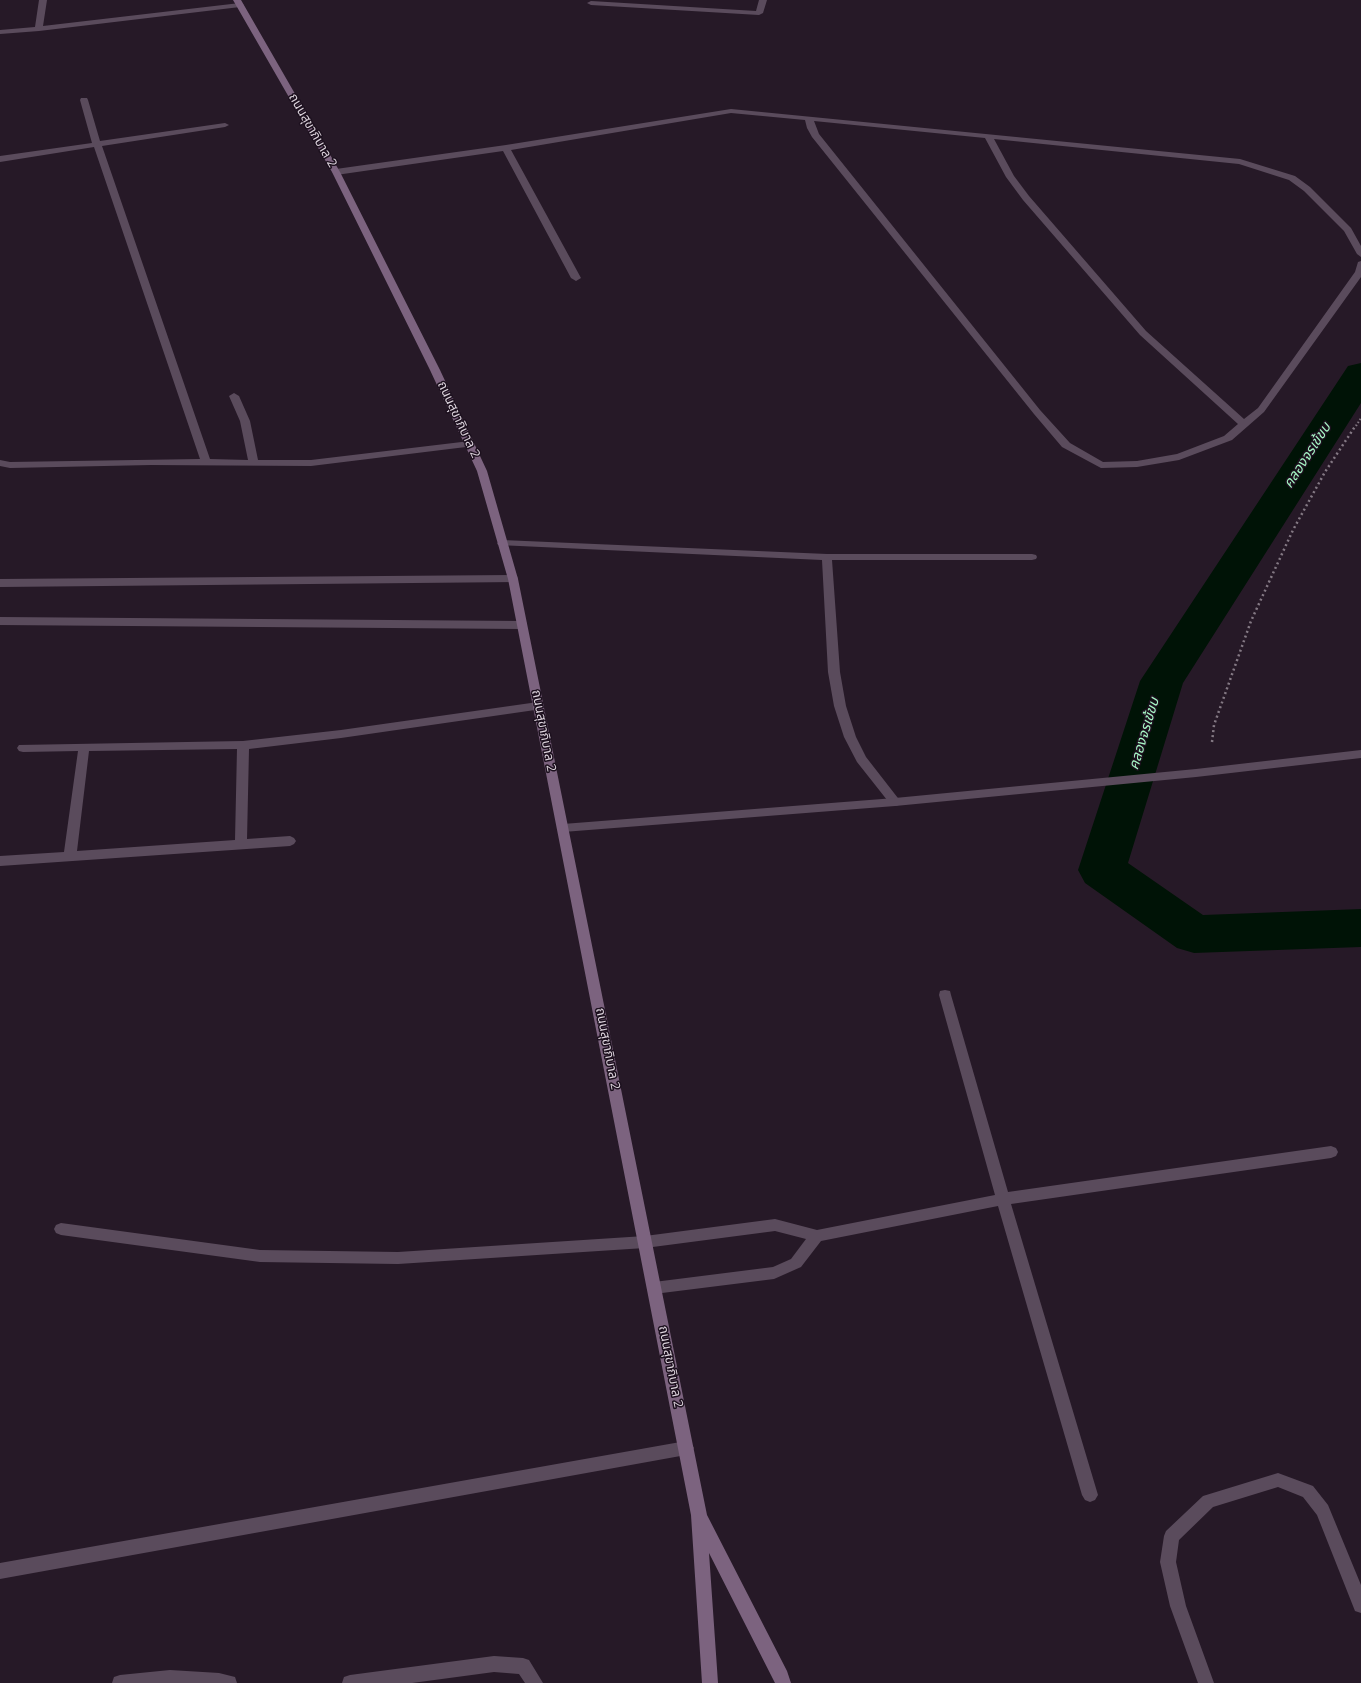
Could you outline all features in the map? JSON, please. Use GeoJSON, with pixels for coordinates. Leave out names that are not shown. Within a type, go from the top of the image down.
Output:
{"type":"FeatureCollection","features":[{"type":"Feature","properties":{"kind":"street"},"geometry":{"type":"LineString","coordinates":[[39,29],[43,0]]}},
{"type":"Feature","properties":{"kind":"street"},"geometry":{"type":"LineString","coordinates":[[592,3],[759,13],[763,0]]}},
{"type":"Feature","properties":{"kind":"street"},"geometry":{"type":"LineString","coordinates":[[0,32],[39,29],[239,2]]}},
{"type":"Feature","properties":{"kind":"street","name":"ถนนสุขาภิบาล 2"},"geometry":{"type":"LineString","coordinates":[[239,2],[336,172],[470,444],[482,471],[513,579],[699,1515],[710,1683]]}},
{"type":"Feature","properties":{"kind":"street"},"geometry":{"type":"LineString","coordinates":[[84,100],[97,144],[206,462]]}},
{"type":"Feature","properties":{"kind":"street"},"geometry":{"type":"LineString","coordinates":[[336,172],[506,148],[730,111],[1240,162],[1292,178],[1307,189],[1348,230],[1361,254]]}},
{"type":"Feature","properties":{"kind":"street"},"geometry":{"type":"LineString","coordinates":[[809,118],[811,128],[815,135],[1037,412],[1066,445],[1101,465],[1137,464],[1179,457],[1228,438],[1261,410],[1360,272],[1361,264]]}},
{"type":"Feature","properties":{"kind":"street"},"geometry":{"type":"LineString","coordinates":[[0,160],[225,125]]}},
{"type":"Feature","properties":{"kind":"street"},"geometry":{"type":"LineString","coordinates":[[988,136],[1010,177],[1026,198],[1142,333],[1244,424]]}},
{"type":"Feature","properties":{"kind":"street"},"geometry":{"type":"LineString","coordinates":[[506,148],[576,278]]}},
{"type":"Feature","properties":{"kind":"street"},"geometry":{"type":"LineString","coordinates":[[234,396],[245,421],[254,463]]}},
{"type":"Feature","properties":{"kind":"street"},"geometry":{"type":"LineString","coordinates":[[0,463],[10,465],[206,462],[311,464],[470,444]]}},
{"type":"Feature","properties":{"kind":"street"},"geometry":{"type":"LineString","coordinates":[[502,544],[827,557],[1032,557]]}},
{"type":"Feature","properties":{"kind":"street"},"geometry":{"type":"LineString","coordinates":[[827,557],[834,672],[840,706],[850,737],[861,759],[895,802]]}},
{"type":"Feature","properties":{"kind":"street"},"geometry":{"type":"LineString","coordinates":[[0,583],[513,579]]}},
{"type":"Feature","properties":{"kind":"street"},"geometry":{"type":"LineString","coordinates":[[0,621],[522,626]]}},
{"type":"Feature","properties":{"kind":"street"},"geometry":{"type":"LineString","coordinates":[[23,748],[243,744],[341,734],[538,706]]}},
{"type":"Feature","properties":{"kind":"street"},"geometry":{"type":"LineString","coordinates":[[241,845],[243,744]]}},
{"type":"Feature","properties":{"kind":"street"},"geometry":{"type":"LineString","coordinates":[[70,856],[84,747]]}},
{"type":"Feature","properties":{"kind":"street"},"geometry":{"type":"LineString","coordinates":[[563,828],[895,802],[1237,768],[1361,754]]}},
{"type":"Feature","properties":{"kind":"street"},"geometry":{"type":"LineString","coordinates":[[0,861],[290,841]]}},
{"type":"Feature","properties":{"kind":"street"},"geometry":{"type":"LineString","coordinates":[[945,995],[1002,1199],[1090,1496]]}},
{"type":"Feature","properties":{"kind":"street"},"geometry":{"type":"LineString","coordinates":[[61,1229],[260,1256],[398,1258],[645,1242],[775,1225],[817,1236],[1002,1199],[1331,1152]]}},
{"type":"Feature","properties":{"kind":"street"},"geometry":{"type":"LineString","coordinates":[[654,1288],[774,1273],[796,1263],[817,1236]]}},
{"type":"Feature","properties":{"kind":"street"},"geometry":{"type":"LineString","coordinates":[[0,1571],[686,1448]]}},
{"type":"Feature","properties":{"kind":"street"},"geometry":{"type":"LineString","coordinates":[[1206,1683],[1178,1606],[1168,1562],[1172,1536],[1208,1501],[1278,1480],[1308,1491],[1323,1510],[1361,1605]]}},
{"type":"Feature","properties":{"kind":"street","name":"ถนนสุขาภิบาล 2"},"geometry":{"type":"LineString","coordinates":[[699,1515],[783,1683]]}},
{"type":"Feature","properties":{"kind":"street"},"geometry":{"type":"LineString","coordinates":[[350,1683],[494,1664],[523,1666],[535,1683]]}},
{"type":"Feature","properties":{"kind":"street"},"geometry":{"type":"LineString","coordinates":[[120,1683],[170,1678],[229,1683]]}},
{"type":"Feature","properties":{"kind":"path"},"geometry":{"type":"LineString","coordinates":[[1237,768],[1212,745],[1212,737],[1217,718],[1251,621],[1293,530],[1325,472],[1361,418]]}},
{"type":"Feature","properties":{"kind":"waterway","name":"คลองจรเข้ขบ"},"geometry":{"type":"LineString","coordinates":[[1361,374],[1162,681],[1102,870],[1194,934],[1361,928]]}}]}
